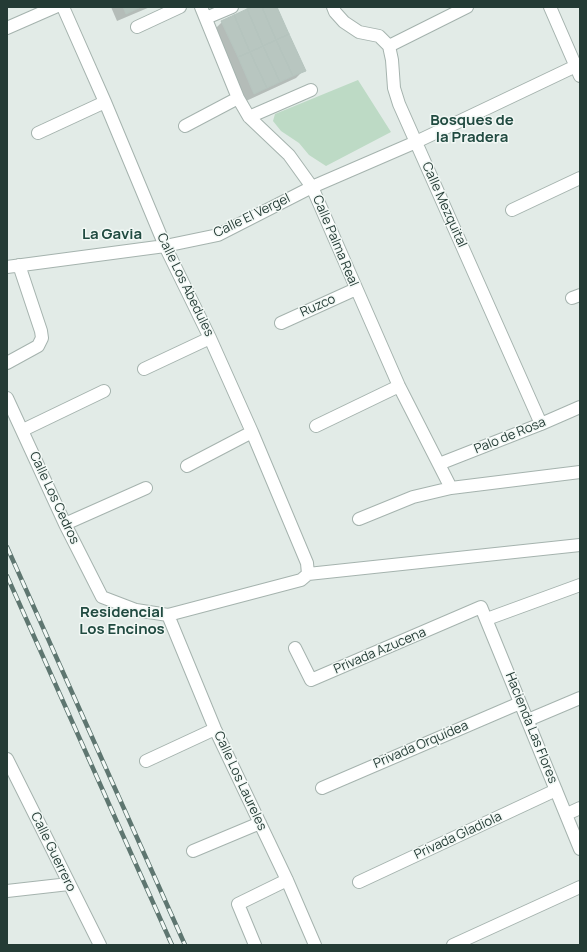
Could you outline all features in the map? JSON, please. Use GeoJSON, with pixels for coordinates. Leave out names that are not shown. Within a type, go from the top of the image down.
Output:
{"type":"FeatureCollection","features":[{"type":"Feature","properties":{"kind":"street"},"geometry":{"type":"LineString","coordinates":[[7,28],[55,7]]}},
{"type":"Feature","properties":{"kind":"street","name":"Calle Los Abedules"},"geometry":{"type":"LineString","coordinates":[[63,7],[105,102],[165,246],[210,338],[252,432],[308,569]]}},
{"type":"Feature","properties":{"kind":"street"},"geometry":{"type":"LineString","coordinates":[[137,27],[180,7]]}},
{"type":"Feature","properties":{"kind":"street"},"geometry":{"type":"LineString","coordinates":[[204,12],[232,7]]}},
{"type":"Feature","properties":{"kind":"street"},"geometry":{"type":"LineString","coordinates":[[333,7],[335,12],[344,22],[359,32],[379,36],[389,46],[467,7]]}},
{"type":"Feature","properties":{"kind":"street"},"geometry":{"type":"LineString","coordinates":[[550,7],[579,69]]}},
{"type":"Feature","properties":{"kind":"street","name":"Calle Palma Real"},"geometry":{"type":"LineString","coordinates":[[204,12],[238,98],[249,117],[289,155],[312,187],[399,386],[451,488]]}},
{"type":"Feature","properties":{"kind":"street","name":"Calle Mezquital"},"geometry":{"type":"LineString","coordinates":[[389,46],[392,60],[394,88],[399,104],[542,424]]}},
{"type":"Feature","properties":{"kind":"street","name":"Calle El Vergel"},"geometry":{"type":"LineString","coordinates":[[13,266],[165,246],[218,235],[312,187],[579,69]]}},
{"type":"Feature","properties":{"kind":"street"},"geometry":{"type":"LineString","coordinates":[[249,117],[311,90]]}},
{"type":"Feature","properties":{"kind":"street"},"geometry":{"type":"LineString","coordinates":[[185,126],[238,98]]}},
{"type":"Feature","properties":{"kind":"street"},"geometry":{"type":"LineString","coordinates":[[38,132],[105,102]]}},
{"type":"Feature","properties":{"kind":"street"},"geometry":{"type":"LineString","coordinates":[[512,210],[580,178]]}},
{"type":"Feature","properties":{"kind":"street"},"geometry":{"type":"LineString","coordinates":[[7,363],[38,346],[42,338],[41,331],[13,266]]}},
{"type":"Feature","properties":{"kind":"street","name":"Ruzco"},"geometry":{"type":"LineString","coordinates":[[281,323],[356,289]]}},
{"type":"Feature","properties":{"kind":"street"},"geometry":{"type":"LineString","coordinates":[[144,369],[210,338]]}},
{"type":"Feature","properties":{"kind":"street"},"geometry":{"type":"LineString","coordinates":[[316,426],[399,386]]}},
{"type":"Feature","properties":{"kind":"street"},"geometry":{"type":"LineString","coordinates":[[23,430],[104,391]]}},
{"type":"Feature","properties":{"kind":"street","name":"Calle Los Cedros"},"geometry":{"type":"LineString","coordinates":[[7,398],[65,524],[102,597],[136,610],[168,615]]}},
{"type":"Feature","properties":{"kind":"street","name":"Palo de Rosa"},"geometry":{"type":"LineString","coordinates":[[439,464],[542,424],[580,407]]}},
{"type":"Feature","properties":{"kind":"street"},"geometry":{"type":"LineString","coordinates":[[187,466],[252,432]]}},
{"type":"Feature","properties":{"kind":"street"},"geometry":{"type":"LineString","coordinates":[[359,520],[413,497],[451,488],[580,472]]}},
{"type":"Feature","properties":{"kind":"street"},"geometry":{"type":"LineString","coordinates":[[65,524],[146,488]]}},
{"type":"Feature","properties":{"kind":"street"},"geometry":{"type":"LineString","coordinates":[[168,615],[301,580],[308,569],[580,545]]}},
{"type":"Feature","properties":{"kind":"street"},"geometry":{"type":"LineString","coordinates":[[486,619],[580,585]]}},
{"type":"Feature","properties":{"kind":"street","name":"Hacienda Las Flores"},"geometry":{"type":"LineString","coordinates":[[481,607],[580,849]]}},
{"type":"Feature","properties":{"kind":"street","name":"Privada Azucena"},"geometry":{"type":"LineString","coordinates":[[295,648],[311,680],[481,607]]}},
{"type":"Feature","properties":{"kind":"street","name":"Calle Los Laureles"},"geometry":{"type":"LineString","coordinates":[[168,615],[215,729],[287,880],[315,945]]}},
{"type":"Feature","properties":{"kind":"street"},"geometry":{"type":"LineString","coordinates":[[528,720],[580,698]]}},
{"type":"Feature","properties":{"kind":"street","name":"Privada Orquídea"},"geometry":{"type":"LineString","coordinates":[[322,788],[520,703]]}},
{"type":"Feature","properties":{"kind":"street"},"geometry":{"type":"LineString","coordinates":[[146,761],[215,729]]}},
{"type":"Feature","properties":{"kind":"street","name":"Calle Guerrero"},"geometry":{"type":"LineString","coordinates":[[7,758],[10,770],[100,945]]}},
{"type":"Feature","properties":{"kind":"street","name":"Privada Gladiola"},"geometry":{"type":"LineString","coordinates":[[359,882],[556,790]]}},
{"type":"Feature","properties":{"kind":"street"},"geometry":{"type":"LineString","coordinates":[[566,814],[580,808]]}},
{"type":"Feature","properties":{"kind":"street"},"geometry":{"type":"LineString","coordinates":[[193,851],[260,823]]}},
{"type":"Feature","properties":{"kind":"street"},"geometry":{"type":"LineString","coordinates":[[255,945],[238,904],[287,880]]}},
{"type":"Feature","properties":{"kind":"street"},"geometry":{"type":"LineString","coordinates":[[7,892],[69,884]]}},
{"type":"Feature","properties":{"kind":"street"},"geometry":{"type":"LineString","coordinates":[[453,945],[580,887]]}},
{"type":"Feature","properties":{"kind":"green space"},"geometry":{"type":"Polygon","coordinates":[[[358,80],[391,132],[326,166],[309,155],[299,143],[281,131],[273,121],[275,114],[358,80]]]}},
{"type":"Feature","properties":{"kind":"building"},"geometry":{"type":"Polygon","coordinates":[[[123,7],[139,7],[139,8],[126,14],[123,7]]]}},
{"type":"Feature","properties":{"kind":"building"},"geometry":{"type":"Polygon","coordinates":[[[252,7],[262,7],[276,40],[263,46],[247,9],[252,7]]]}},
{"type":"Feature","properties":{"kind":"building"},"geometry":{"type":"Polygon","coordinates":[[[262,7],[277,7],[289,34],[276,40],[262,7]]]}},
{"type":"Feature","properties":{"kind":"building"},"geometry":{"type":"Polygon","coordinates":[[[247,9],[263,46],[250,52],[234,15],[247,9]]]}},
{"type":"Feature","properties":{"kind":"building"},"geometry":{"type":"Polygon","coordinates":[[[234,15],[250,52],[238,57],[221,21],[234,15]]]}},
{"type":"Feature","properties":{"kind":"building"},"geometry":{"type":"Polygon","coordinates":[[[289,34],[306,71],[293,76],[276,40],[289,34]]]}},
{"type":"Feature","properties":{"kind":"building"},"geometry":{"type":"Polygon","coordinates":[[[276,40],[293,76],[280,82],[263,46],[276,40]]]}},
{"type":"Feature","properties":{"kind":"building"},"geometry":{"type":"Polygon","coordinates":[[[263,46],[280,82],[267,88],[250,52],[263,46]]]}},
{"type":"Feature","properties":{"kind":"building"},"geometry":{"type":"Polygon","coordinates":[[[250,52],[267,88],[254,94],[238,57],[250,52]]]}},
{"type":"Feature","properties":{"kind":"railway"},"geometry":{"type":"LineString","coordinates":[[7,547],[185,945]]}},
{"type":"Feature","properties":{"kind":"railway"},"geometry":{"type":"LineString","coordinates":[[7,576],[172,945]]}},
{"type":"Feature","properties":{"kind":"district","name":"Bosques de la Pradera"},"geometry":{"type":"Point","coordinates":[472,130]}},
{"type":"Feature","properties":{"kind":"district","name":"La Gavia"},"geometry":{"type":"Point","coordinates":[112,235]}},
{"type":"Feature","properties":{"kind":"district","name":"Residencial Los Encinos"},"geometry":{"type":"Point","coordinates":[122,622]}}]}
